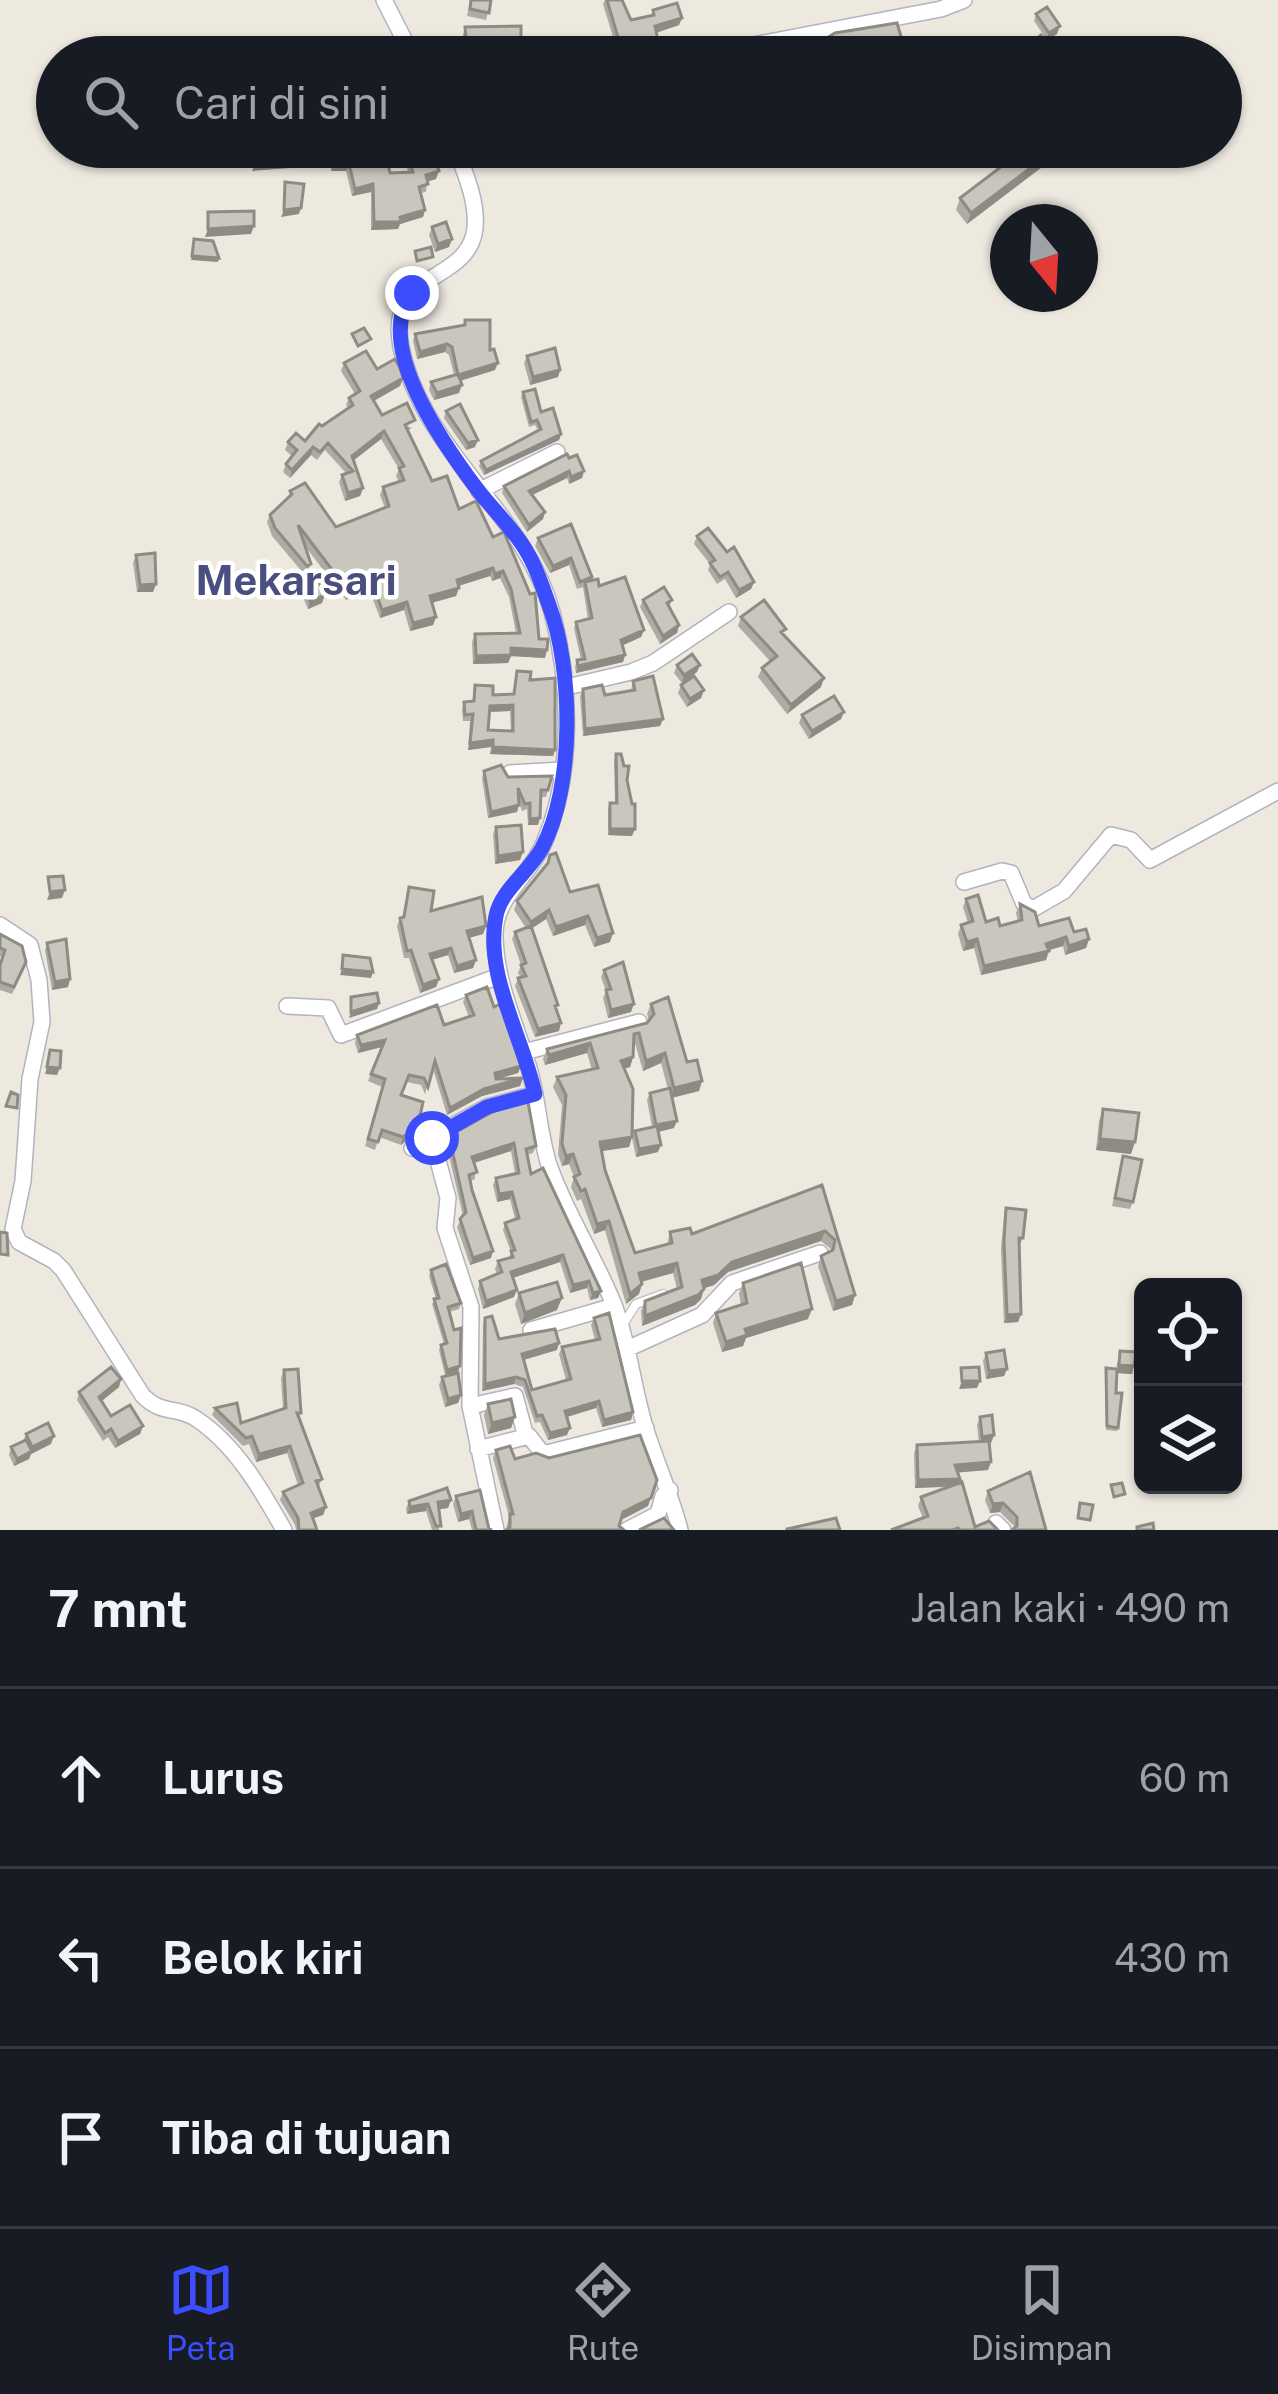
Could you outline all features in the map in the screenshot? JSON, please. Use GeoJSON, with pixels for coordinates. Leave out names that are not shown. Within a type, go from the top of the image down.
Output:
{"type":"FeatureCollection","features":[{"type":"Feature","properties":{"kind":"street"},"geometry":{"type":"LineString","coordinates":[[384,0],[402,36]]}},
{"type":"Feature","properties":{"kind":"street"},"geometry":{"type":"LineString","coordinates":[[803,36],[941,10],[964,0]]}},
{"type":"Feature","properties":{"kind":"street"},"geometry":{"type":"LineString","coordinates":[[464,168],[475,232],[463,253],[412,293],[398,321],[406,365],[440,440],[528,552],[551,609],[567,687],[562,770],[542,847],[496,916],[499,976],[524,1052],[547,1159],[614,1306],[646,1428],[680,1530]]}},
{"type":"Feature","properties":{"kind":"street"},"geometry":{"type":"LineString","coordinates":[[478,491],[557,452]]}},
{"type":"Feature","properties":{"kind":"street"},"geometry":{"type":"LineString","coordinates":[[567,687],[653,663],[729,612]]}},
{"type":"Feature","properties":{"kind":"street"},"geometry":{"type":"LineString","coordinates":[[510,772],[562,770]]}},
{"type":"Feature","properties":{"kind":"street"},"geometry":{"type":"LineString","coordinates":[[964,882],[1002,871],[1010,874],[1024,904],[1033,909],[1064,891],[1111,835],[1131,840],[1150,860],[1278,791]]}},
{"type":"Feature","properties":{"kind":"street"},"geometry":{"type":"LineString","coordinates":[[0,926],[30,945],[42,1005],[30,1078],[23,1180],[12,1222],[15,1236],[63,1270],[155,1408],[190,1415],[229,1449],[255,1480],[284,1530]]}},
{"type":"Feature","properties":{"kind":"street"},"geometry":{"type":"LineString","coordinates":[[287,1006],[328,1008],[340,1035],[499,976]]}},
{"type":"Feature","properties":{"kind":"street"},"geometry":{"type":"LineString","coordinates":[[524,1052],[639,1022]]}},
{"type":"Feature","properties":{"kind":"street"},"geometry":{"type":"LineString","coordinates":[[412,1148],[487,1107],[535,1094]]}},
{"type":"Feature","properties":{"kind":"street"},"geometry":{"type":"LineString","coordinates":[[432,1138],[448,1198],[445,1228],[471,1307],[470,1406],[496,1530]]}},
{"type":"Feature","properties":{"kind":"street"},"geometry":{"type":"LineString","coordinates":[[627,1349],[702,1316],[732,1283],[820,1253]]}},
{"type":"Feature","properties":{"kind":"street"},"geometry":{"type":"LineString","coordinates":[[531,1330],[614,1306]]}},
{"type":"Feature","properties":{"kind":"street"},"geometry":{"type":"LineString","coordinates":[[470,1406],[515,1396],[526,1437]]}},
{"type":"Feature","properties":{"kind":"street"},"geometry":{"type":"LineString","coordinates":[[478,1449],[531,1437],[543,1454],[646,1428]]}},
{"type":"Feature","properties":{"kind":"street"},"geometry":{"type":"LineString","coordinates":[[627,1530],[658,1514],[670,1490]]}},
{"type":"Feature","properties":{"kind":"lane"},"geometry":{"type":"LineString","coordinates":[[620,1329],[636,1304],[663,1294]]}},
{"type":"Feature","properties":{"kind":"building"},"geometry":{"type":"Polygon","coordinates":[[[471,0],[491,0],[489,13],[470,9],[471,0]]]}},
{"type":"Feature","properties":{"kind":"building"},"geometry":{"type":"Polygon","coordinates":[[[607,0],[622,0],[631,20],[677,3],[682,18],[655,26],[657,36],[618,36],[607,0]]]}},
{"type":"Feature","properties":{"kind":"building"},"geometry":{"type":"Polygon","coordinates":[[[1047,7],[1060,26],[1049,33],[1036,14],[1047,7]]]}},
{"type":"Feature","properties":{"kind":"building"},"geometry":{"type":"Polygon","coordinates":[[[897,23],[901,36],[830,36],[897,23]]]}},
{"type":"Feature","properties":{"kind":"building"},"geometry":{"type":"Polygon","coordinates":[[[521,26],[521,36],[466,36],[465,27],[521,26]]]}},
{"type":"Feature","properties":{"kind":"building"},"geometry":{"type":"Polygon","coordinates":[[[350,168],[389,168],[390,173],[413,172],[412,168],[439,171],[426,175],[428,184],[419,187],[425,210],[400,217],[401,222],[374,222],[373,184],[355,189],[350,168]]]}},
{"type":"Feature","properties":{"kind":"building"},"geometry":{"type":"Polygon","coordinates":[[[999,168],[1030,168],[971,213],[960,198],[999,168]]]}},
{"type":"Feature","properties":{"kind":"building"},"geometry":{"type":"Polygon","coordinates":[[[285,182],[304,184],[301,208],[284,210],[285,182]]]}},
{"type":"Feature","properties":{"kind":"building"},"geometry":{"type":"Polygon","coordinates":[[[254,211],[254,226],[208,229],[208,212],[254,211]]]}},
{"type":"Feature","properties":{"kind":"building"},"geometry":{"type":"Polygon","coordinates":[[[446,222],[452,239],[438,244],[432,227],[446,222]]]}},
{"type":"Feature","properties":{"kind":"building"},"geometry":{"type":"Polygon","coordinates":[[[194,239],[213,241],[219,258],[192,256],[194,239]]]}},
{"type":"Feature","properties":{"kind":"building"},"geometry":{"type":"Polygon","coordinates":[[[431,247],[433,257],[417,261],[415,251],[431,247]]]}},
{"type":"Feature","properties":{"kind":"building"},"geometry":{"type":"Polygon","coordinates":[[[465,320],[490,320],[490,350],[494,349],[498,363],[458,375],[452,347],[447,344],[420,352],[415,334],[465,325],[465,320]]]}},
{"type":"Feature","properties":{"kind":"building"},"geometry":{"type":"Polygon","coordinates":[[[364,328],[371,339],[358,346],[352,334],[364,328]]]}},
{"type":"Feature","properties":{"kind":"building"},"geometry":{"type":"Polygon","coordinates":[[[555,348],[560,370],[533,377],[527,356],[555,348]]]}},
{"type":"Feature","properties":{"kind":"building"},"geometry":{"type":"Polygon","coordinates":[[[366,351],[377,369],[395,359],[400,368],[403,378],[371,396],[382,415],[407,403],[415,420],[405,425],[432,481],[447,476],[459,509],[476,501],[493,537],[504,532],[530,594],[535,593],[539,639],[548,639],[547,650],[511,648],[511,655],[476,656],[475,634],[520,633],[503,571],[495,574],[493,568],[457,580],[459,588],[430,596],[436,617],[413,623],[407,602],[382,610],[370,576],[349,592],[298,525],[311,564],[307,566],[275,528],[270,515],[290,491],[305,483],[336,527],[389,506],[383,487],[404,480],[399,468],[404,466],[384,431],[352,456],[363,488],[348,493],[342,475],[353,471],[328,443],[320,452],[313,447],[292,470],[286,464],[297,450],[288,442],[296,433],[305,441],[319,424],[353,405],[349,398],[360,391],[344,363],[366,351]]]}},
{"type":"Feature","properties":{"kind":"building"},"geometry":{"type":"Polygon","coordinates":[[[458,374],[462,385],[437,393],[431,382],[458,374]]]}},
{"type":"Feature","properties":{"kind":"building"},"geometry":{"type":"Polygon","coordinates":[[[535,389],[541,412],[553,408],[561,434],[486,470],[481,461],[541,429],[537,420],[531,422],[523,392],[535,389]]]}},
{"type":"Feature","properties":{"kind":"building"},"geometry":{"type":"Polygon","coordinates":[[[460,404],[478,440],[468,443],[446,411],[460,404]]]}},
{"type":"Feature","properties":{"kind":"building"},"geometry":{"type":"Polygon","coordinates":[[[567,454],[569,458],[577,455],[584,471],[571,477],[569,471],[529,491],[545,512],[529,525],[504,486],[567,454]]]}},
{"type":"Feature","properties":{"kind":"building"},"geometry":{"type":"Polygon","coordinates":[[[571,524],[592,577],[580,582],[571,558],[553,566],[538,538],[571,524]]]}},
{"type":"Feature","properties":{"kind":"building"},"geometry":{"type":"Polygon","coordinates":[[[708,528],[727,552],[734,547],[754,582],[739,590],[728,572],[720,577],[710,563],[715,560],[697,536],[708,528]]]}},
{"type":"Feature","properties":{"kind":"building"},"geometry":{"type":"Polygon","coordinates":[[[155,553],[156,584],[140,585],[136,555],[155,553]]]}},
{"type":"Feature","properties":{"kind":"building"},"geometry":{"type":"Polygon","coordinates":[[[316,575],[325,595],[310,601],[302,580],[316,575]]]}},
{"type":"Feature","properties":{"kind":"building"},"geometry":{"type":"Polygon","coordinates":[[[625,577],[644,630],[621,640],[625,655],[578,666],[577,660],[585,659],[576,622],[592,618],[585,582],[598,579],[599,586],[625,577]]]}},
{"type":"Feature","properties":{"kind":"building"},"geometry":{"type":"Polygon","coordinates":[[[664,587],[679,625],[663,636],[643,600],[664,587]]]}},
{"type":"Feature","properties":{"kind":"building"},"geometry":{"type":"Polygon","coordinates":[[[764,600],[786,629],[781,632],[824,678],[791,705],[762,668],[777,656],[741,617],[764,600]]]}},
{"type":"Feature","properties":{"kind":"building"},"geometry":{"type":"Polygon","coordinates":[[[692,654],[700,665],[684,675],[677,665],[692,654]]]}},
{"type":"Feature","properties":{"kind":"building"},"geometry":{"type":"Polygon","coordinates":[[[517,671],[531,672],[530,680],[555,678],[555,750],[493,747],[493,740],[470,743],[473,714],[465,715],[464,702],[474,701],[475,685],[493,686],[493,695],[514,694],[517,671]],[[513,705],[490,706],[488,730],[513,731],[513,705]]]}},
{"type":"Feature","properties":{"kind":"building"},"geometry":{"type":"Polygon","coordinates":[[[653,676],[663,719],[585,729],[583,689],[602,685],[605,695],[635,690],[633,681],[653,676]]]}},
{"type":"Feature","properties":{"kind":"building"},"geometry":{"type":"Polygon","coordinates":[[[694,676],[704,690],[690,699],[681,685],[694,676]]]}},
{"type":"Feature","properties":{"kind":"building"},"geometry":{"type":"Polygon","coordinates":[[[834,696],[844,712],[812,731],[802,715],[834,696]]]}},
{"type":"Feature","properties":{"kind":"building"},"geometry":{"type":"Polygon","coordinates":[[[616,754],[629,766],[635,829],[610,829],[610,803],[617,803],[616,754]]]}},
{"type":"Feature","properties":{"kind":"building"},"geometry":{"type":"Polygon","coordinates":[[[501,765],[508,777],[552,776],[548,790],[541,790],[540,818],[530,819],[530,803],[525,804],[518,788],[519,805],[491,812],[484,771],[501,765]]]}},
{"type":"Feature","properties":{"kind":"building"},"geometry":{"type":"Polygon","coordinates":[[[521,825],[523,852],[498,856],[496,827],[521,825]]]}},
{"type":"Feature","properties":{"kind":"building"},"geometry":{"type":"Polygon","coordinates":[[[556,853],[570,892],[598,885],[613,933],[597,938],[588,916],[556,927],[549,910],[531,922],[517,901],[556,853]]]}},
{"type":"Feature","properties":{"kind":"building"},"geometry":{"type":"Polygon","coordinates":[[[63,876],[65,890],[50,892],[48,877],[63,876]]]}},
{"type":"Feature","properties":{"kind":"building"},"geometry":{"type":"Polygon","coordinates":[[[409,887],[434,891],[431,911],[482,897],[486,926],[467,931],[476,960],[457,966],[451,948],[430,954],[439,979],[423,985],[411,950],[407,951],[400,918],[409,887]]]}},
{"type":"Feature","properties":{"kind":"building"},"geometry":{"type":"Polygon","coordinates":[[[978,895],[986,922],[998,918],[1000,926],[1022,920],[1020,904],[1035,912],[1039,926],[1069,918],[1074,932],[1086,929],[1089,939],[1069,946],[1066,937],[1046,944],[1049,951],[984,966],[977,939],[967,942],[961,925],[973,921],[966,899],[978,895]]]}},
{"type":"Feature","properties":{"kind":"building"},"geometry":{"type":"Polygon","coordinates":[[[531,926],[561,1023],[538,1029],[518,978],[526,976],[521,965],[526,963],[515,932],[531,926]]]}},
{"type":"Feature","properties":{"kind":"building"},"geometry":{"type":"Polygon","coordinates":[[[0,934],[22,946],[26,962],[14,987],[0,982],[5,950],[0,948],[0,934]]]}},
{"type":"Feature","properties":{"kind":"building"},"geometry":{"type":"Polygon","coordinates":[[[66,939],[70,979],[55,982],[47,943],[66,939]]]}},
{"type":"Feature","properties":{"kind":"building"},"geometry":{"type":"Polygon","coordinates":[[[343,955],[370,958],[373,972],[342,969],[343,955]]]}},
{"type":"Feature","properties":{"kind":"building"},"geometry":{"type":"Polygon","coordinates":[[[623,962],[634,1004],[611,1010],[606,990],[611,989],[604,970],[623,962]]]}},
{"type":"Feature","properties":{"kind":"building"},"geometry":{"type":"Polygon","coordinates":[[[487,987],[494,1007],[500,1004],[521,1066],[495,1073],[496,1079],[523,1078],[484,1089],[450,1108],[435,1061],[428,1087],[424,1078],[409,1075],[401,1095],[423,1102],[418,1125],[403,1137],[382,1130],[378,1142],[368,1139],[385,1079],[371,1074],[385,1040],[361,1045],[357,1035],[437,1005],[444,1025],[474,1015],[466,995],[487,987]]]}},
{"type":"Feature","properties":{"kind":"building"},"geometry":{"type":"Polygon","coordinates":[[[377,993],[379,1003],[351,1012],[351,997],[377,993]]]}},
{"type":"Feature","properties":{"kind":"building"},"geometry":{"type":"Polygon","coordinates":[[[668,997],[687,1062],[697,1060],[702,1081],[674,1088],[665,1053],[646,1061],[639,1033],[634,1034],[633,1057],[621,1061],[633,1089],[632,1137],[600,1142],[605,1170],[635,1253],[672,1243],[670,1232],[690,1228],[692,1234],[822,1185],[855,1295],[836,1301],[821,1256],[833,1250],[835,1240],[825,1231],[732,1262],[718,1275],[702,1280],[704,1289],[698,1295],[645,1316],[645,1301],[682,1287],[677,1263],[639,1273],[642,1284],[630,1294],[609,1221],[597,1224],[585,1189],[581,1191],[574,1177],[580,1174],[573,1154],[566,1156],[562,1144],[566,1095],[557,1077],[598,1068],[590,1043],[549,1055],[547,1049],[647,1023],[654,1014],[651,1004],[668,997]]]}},
{"type":"Feature","properties":{"kind":"building"},"geometry":{"type":"Polygon","coordinates":[[[50,1050],[61,1051],[60,1068],[47,1067],[50,1050]]]}},
{"type":"Feature","properties":{"kind":"building"},"geometry":{"type":"Polygon","coordinates":[[[670,1088],[677,1121],[656,1125],[650,1093],[670,1088]]]}},
{"type":"Feature","properties":{"kind":"building"},"geometry":{"type":"Polygon","coordinates":[[[11,1092],[18,1095],[17,1108],[6,1106],[11,1092]]]}},
{"type":"Feature","properties":{"kind":"building"},"geometry":{"type":"Polygon","coordinates":[[[528,1102],[536,1146],[526,1149],[531,1174],[543,1168],[601,1291],[593,1293],[589,1281],[573,1285],[563,1255],[511,1272],[517,1290],[486,1301],[480,1281],[502,1272],[498,1261],[513,1257],[515,1250],[505,1223],[519,1218],[512,1192],[499,1194],[496,1178],[519,1173],[514,1143],[472,1157],[477,1172],[469,1175],[472,1190],[493,1251],[473,1258],[460,1219],[466,1212],[449,1136],[494,1111],[528,1102]]]}},
{"type":"Feature","properties":{"kind":"building"},"geometry":{"type":"Polygon","coordinates":[[[1103,1109],[1139,1113],[1135,1142],[1100,1139],[1103,1109]]]}},
{"type":"Feature","properties":{"kind":"building"},"geometry":{"type":"Polygon","coordinates":[[[657,1126],[661,1145],[639,1149],[635,1131],[657,1126]]]}},
{"type":"Feature","properties":{"kind":"building"},"geometry":{"type":"Polygon","coordinates":[[[1123,1156],[1142,1160],[1133,1202],[1115,1198],[1123,1156]]]}},
{"type":"Feature","properties":{"kind":"building"},"geometry":{"type":"Polygon","coordinates":[[[1006,1208],[1026,1210],[1023,1238],[1019,1238],[1021,1314],[1007,1315],[1006,1208]]]}},
{"type":"Feature","properties":{"kind":"building"},"geometry":{"type":"Polygon","coordinates":[[[0,1232],[7,1233],[8,1255],[0,1254],[0,1232]]]}},
{"type":"Feature","properties":{"kind":"building"},"geometry":{"type":"Polygon","coordinates":[[[801,1263],[812,1309],[745,1329],[747,1335],[726,1342],[716,1313],[747,1303],[743,1283],[801,1263]]]}},
{"type":"Feature","properties":{"kind":"building"},"geometry":{"type":"Polygon","coordinates":[[[446,1264],[461,1303],[448,1307],[454,1330],[461,1328],[460,1366],[447,1370],[441,1345],[447,1343],[431,1270],[446,1264]]]}},
{"type":"Feature","properties":{"kind":"building"},"geometry":{"type":"Polygon","coordinates":[[[557,1282],[562,1298],[525,1313],[519,1293],[557,1282]]]}},
{"type":"Feature","properties":{"kind":"building"},"geometry":{"type":"Polygon","coordinates":[[[609,1313],[633,1412],[604,1420],[599,1401],[565,1411],[570,1428],[550,1433],[542,1415],[537,1416],[525,1380],[516,1377],[485,1384],[485,1318],[492,1316],[499,1339],[555,1329],[559,1343],[522,1354],[532,1390],[571,1379],[562,1347],[600,1339],[594,1318],[609,1313]]]}},
{"type":"Feature","properties":{"kind":"building"},"geometry":{"type":"Polygon","coordinates":[[[1004,1350],[1007,1369],[989,1371],[986,1353],[1004,1350]]]}},
{"type":"Feature","properties":{"kind":"building"},"geometry":{"type":"Polygon","coordinates":[[[1120,1351],[1134,1352],[1134,1366],[1119,1365],[1120,1351]]]}},
{"type":"Feature","properties":{"kind":"building"},"geometry":{"type":"Polygon","coordinates":[[[111,1367],[121,1379],[99,1397],[111,1416],[130,1405],[143,1426],[118,1441],[111,1429],[105,1433],[79,1392],[111,1367]]]}},
{"type":"Feature","properties":{"kind":"building"},"geometry":{"type":"Polygon","coordinates":[[[979,1367],[980,1381],[962,1381],[961,1368],[979,1367]]]}},
{"type":"Feature","properties":{"kind":"building"},"geometry":{"type":"Polygon","coordinates":[[[1106,1368],[1117,1369],[1116,1393],[1122,1393],[1118,1428],[1107,1426],[1106,1368]]]}},
{"type":"Feature","properties":{"kind":"building"},"geometry":{"type":"Polygon","coordinates":[[[298,1369],[301,1413],[297,1413],[322,1479],[316,1481],[326,1507],[311,1513],[317,1530],[299,1530],[298,1518],[283,1492],[303,1483],[290,1446],[259,1454],[252,1436],[246,1438],[215,1408],[237,1403],[241,1423],[286,1408],[284,1370],[298,1369]]]}},
{"type":"Feature","properties":{"kind":"building"},"geometry":{"type":"Polygon","coordinates":[[[458,1373],[461,1395],[448,1399],[442,1377],[458,1373]]]}},
{"type":"Feature","properties":{"kind":"building"},"geometry":{"type":"Polygon","coordinates":[[[511,1399],[515,1417],[492,1423],[488,1404],[511,1399]]]}},
{"type":"Feature","properties":{"kind":"building"},"geometry":{"type":"Polygon","coordinates":[[[992,1415],[994,1435],[982,1437],[980,1417],[992,1415]]]}},
{"type":"Feature","properties":{"kind":"building"},"geometry":{"type":"Polygon","coordinates":[[[48,1423],[54,1436],[32,1447],[26,1434],[48,1423]]]}},
{"type":"Feature","properties":{"kind":"building"},"geometry":{"type":"Polygon","coordinates":[[[640,1435],[657,1480],[651,1498],[623,1512],[619,1526],[624,1530],[506,1530],[513,1514],[496,1450],[510,1446],[515,1459],[536,1453],[549,1458],[640,1435]]]}},
{"type":"Feature","properties":{"kind":"building"},"geometry":{"type":"Polygon","coordinates":[[[26,1440],[32,1451],[17,1459],[11,1447],[26,1440]]]}},
{"type":"Feature","properties":{"kind":"building"},"geometry":{"type":"Polygon","coordinates":[[[989,1441],[991,1462],[955,1465],[960,1479],[918,1480],[917,1445],[989,1441]]]}},
{"type":"Feature","properties":{"kind":"building"},"geometry":{"type":"Polygon","coordinates":[[[1030,1472],[1046,1530],[1012,1530],[1017,1517],[1003,1503],[993,1504],[988,1491],[1030,1472]]]}},
{"type":"Feature","properties":{"kind":"building"},"geometry":{"type":"Polygon","coordinates":[[[962,1482],[975,1527],[989,1521],[998,1530],[891,1530],[928,1516],[921,1497],[962,1482]]]}},
{"type":"Feature","properties":{"kind":"building"},"geometry":{"type":"Polygon","coordinates":[[[1122,1483],[1125,1494],[1114,1497],[1111,1485],[1122,1483]]]}},
{"type":"Feature","properties":{"kind":"building"},"geometry":{"type":"Polygon","coordinates":[[[447,1488],[451,1500],[438,1502],[441,1526],[436,1526],[428,1504],[410,1507],[409,1501],[447,1488]]]}},
{"type":"Feature","properties":{"kind":"building"},"geometry":{"type":"Polygon","coordinates":[[[480,1490],[492,1530],[476,1530],[472,1511],[461,1514],[456,1496],[480,1490]]]}},
{"type":"Feature","properties":{"kind":"building"},"geometry":{"type":"Polygon","coordinates":[[[1080,1503],[1093,1505],[1090,1520],[1078,1518],[1080,1503]]]}},
{"type":"Feature","properties":{"kind":"building"},"geometry":{"type":"Polygon","coordinates":[[[664,1518],[674,1530],[639,1530],[664,1518]]]}},
{"type":"Feature","properties":{"kind":"building"},"geometry":{"type":"Polygon","coordinates":[[[836,1518],[840,1530],[787,1530],[787,1529],[836,1518]]]}},
{"type":"Feature","properties":{"kind":"district","name":"Mekarsari"},"geometry":{"type":"Point","coordinates":[296,579]}},
{"type":"Feature","properties":{"kind":"route"},"geometry":{"type":"LineString","coordinates":[[412,293],[398,321],[406,365],[440,440],[528,552],[551,609],[567,687],[562,770],[551,823],[542,847],[496,916],[499,976],[535,1094],[487,1107],[432,1138]]}}]}
